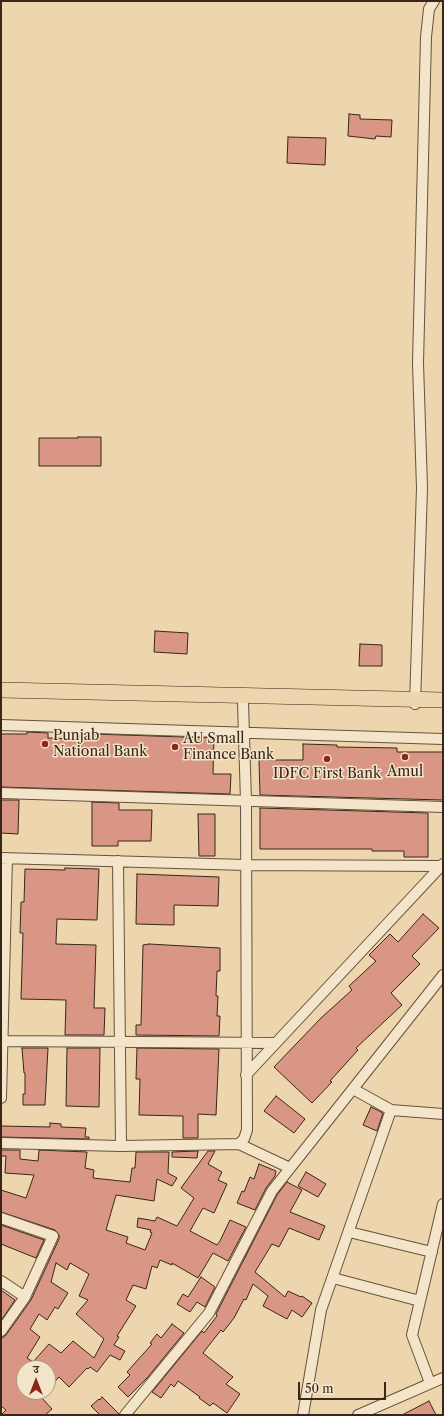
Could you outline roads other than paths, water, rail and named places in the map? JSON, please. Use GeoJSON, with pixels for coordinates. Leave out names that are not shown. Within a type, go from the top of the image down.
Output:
{"type":"FeatureCollection","features":[{"type":"Feature","properties":{"kind":"main road"},"geometry":{"type":"LineString","coordinates":[[1,690],[416,703],[443,707]]}},
{"type":"Feature","properties":{"kind":"main road"},"geometry":{"type":"LineString","coordinates":[[1,698],[416,703],[443,700]]}},
{"type":"Feature","properties":{"kind":"street"},"geometry":{"type":"LineString","coordinates":[[416,703],[422,488],[418,363],[426,59],[429,9],[434,1]]}},
{"type":"Feature","properties":{"kind":"street"},"geometry":{"type":"LineString","coordinates":[[239,1144],[244,1139],[247,1130],[246,802],[243,702]]}},
{"type":"Feature","properties":{"kind":"street"},"geometry":{"type":"LineString","coordinates":[[1,725],[443,739]]}},
{"type":"Feature","properties":{"kind":"street"},"geometry":{"type":"LineString","coordinates":[[1,793],[246,802],[443,807]]}},
{"type":"Feature","properties":{"kind":"street"},"geometry":{"type":"LineString","coordinates":[[1,1098],[4,858],[246,865],[443,865]]}},
{"type":"Feature","properties":{"kind":"street"},"geometry":{"type":"LineString","coordinates":[[118,861],[122,1146]]}},
{"type":"Feature","properties":{"kind":"street"},"geometry":{"type":"LineString","coordinates":[[246,1075],[443,865]]}},
{"type":"Feature","properties":{"kind":"street"},"geometry":{"type":"LineString","coordinates":[[125,1415],[209,1313],[272,1191],[443,975]]}},
{"type":"Feature","properties":{"kind":"street"},"geometry":{"type":"LineString","coordinates":[[2,1041],[276,1043]]}},
{"type":"Feature","properties":{"kind":"street"},"geometry":{"type":"LineString","coordinates":[[353,1089],[391,1110],[443,1114]]}},
{"type":"Feature","properties":{"kind":"street"},"geometry":{"type":"LineString","coordinates":[[303,1415],[321,1310],[391,1110]]}},
{"type":"Feature","properties":{"kind":"street"},"geometry":{"type":"LineString","coordinates":[[1,1143],[122,1146],[239,1144],[290,1168]]}},
{"type":"Feature","properties":{"kind":"street"},"geometry":{"type":"LineString","coordinates":[[430,1383],[412,1334],[443,1204]]}},
{"type":"Feature","properties":{"kind":"street"},"geometry":{"type":"LineString","coordinates":[[1,1218],[53,1236],[25,1297],[2,1327]]}},
{"type":"Feature","properties":{"kind":"street"},"geometry":{"type":"LineString","coordinates":[[349,1232],[432,1252]]}},
{"type":"Feature","properties":{"kind":"street"},"geometry":{"type":"LineString","coordinates":[[333,1278],[420,1301]]}},
{"type":"Feature","properties":{"kind":"street"},"geometry":{"type":"LineString","coordinates":[[1,1281],[25,1297]]}},
{"type":"Feature","properties":{"kind":"street"},"geometry":{"type":"LineString","coordinates":[[358,1415],[443,1378]]}},
{"type":"Feature","properties":{"kind":"place","name":"Punjab National Bank"},"geometry":{"type":"Point","coordinates":[45,744]}},
{"type":"Feature","properties":{"kind":"place","name":"AU Small Finance Bank"},"geometry":{"type":"Point","coordinates":[175,747]}},
{"type":"Feature","properties":{"kind":"place","name":"Amul"},"geometry":{"type":"Point","coordinates":[405,757]}},
{"type":"Feature","properties":{"kind":"place","name":"IDFC First Bank"},"geometry":{"type":"Point","coordinates":[327,759]}}]}
